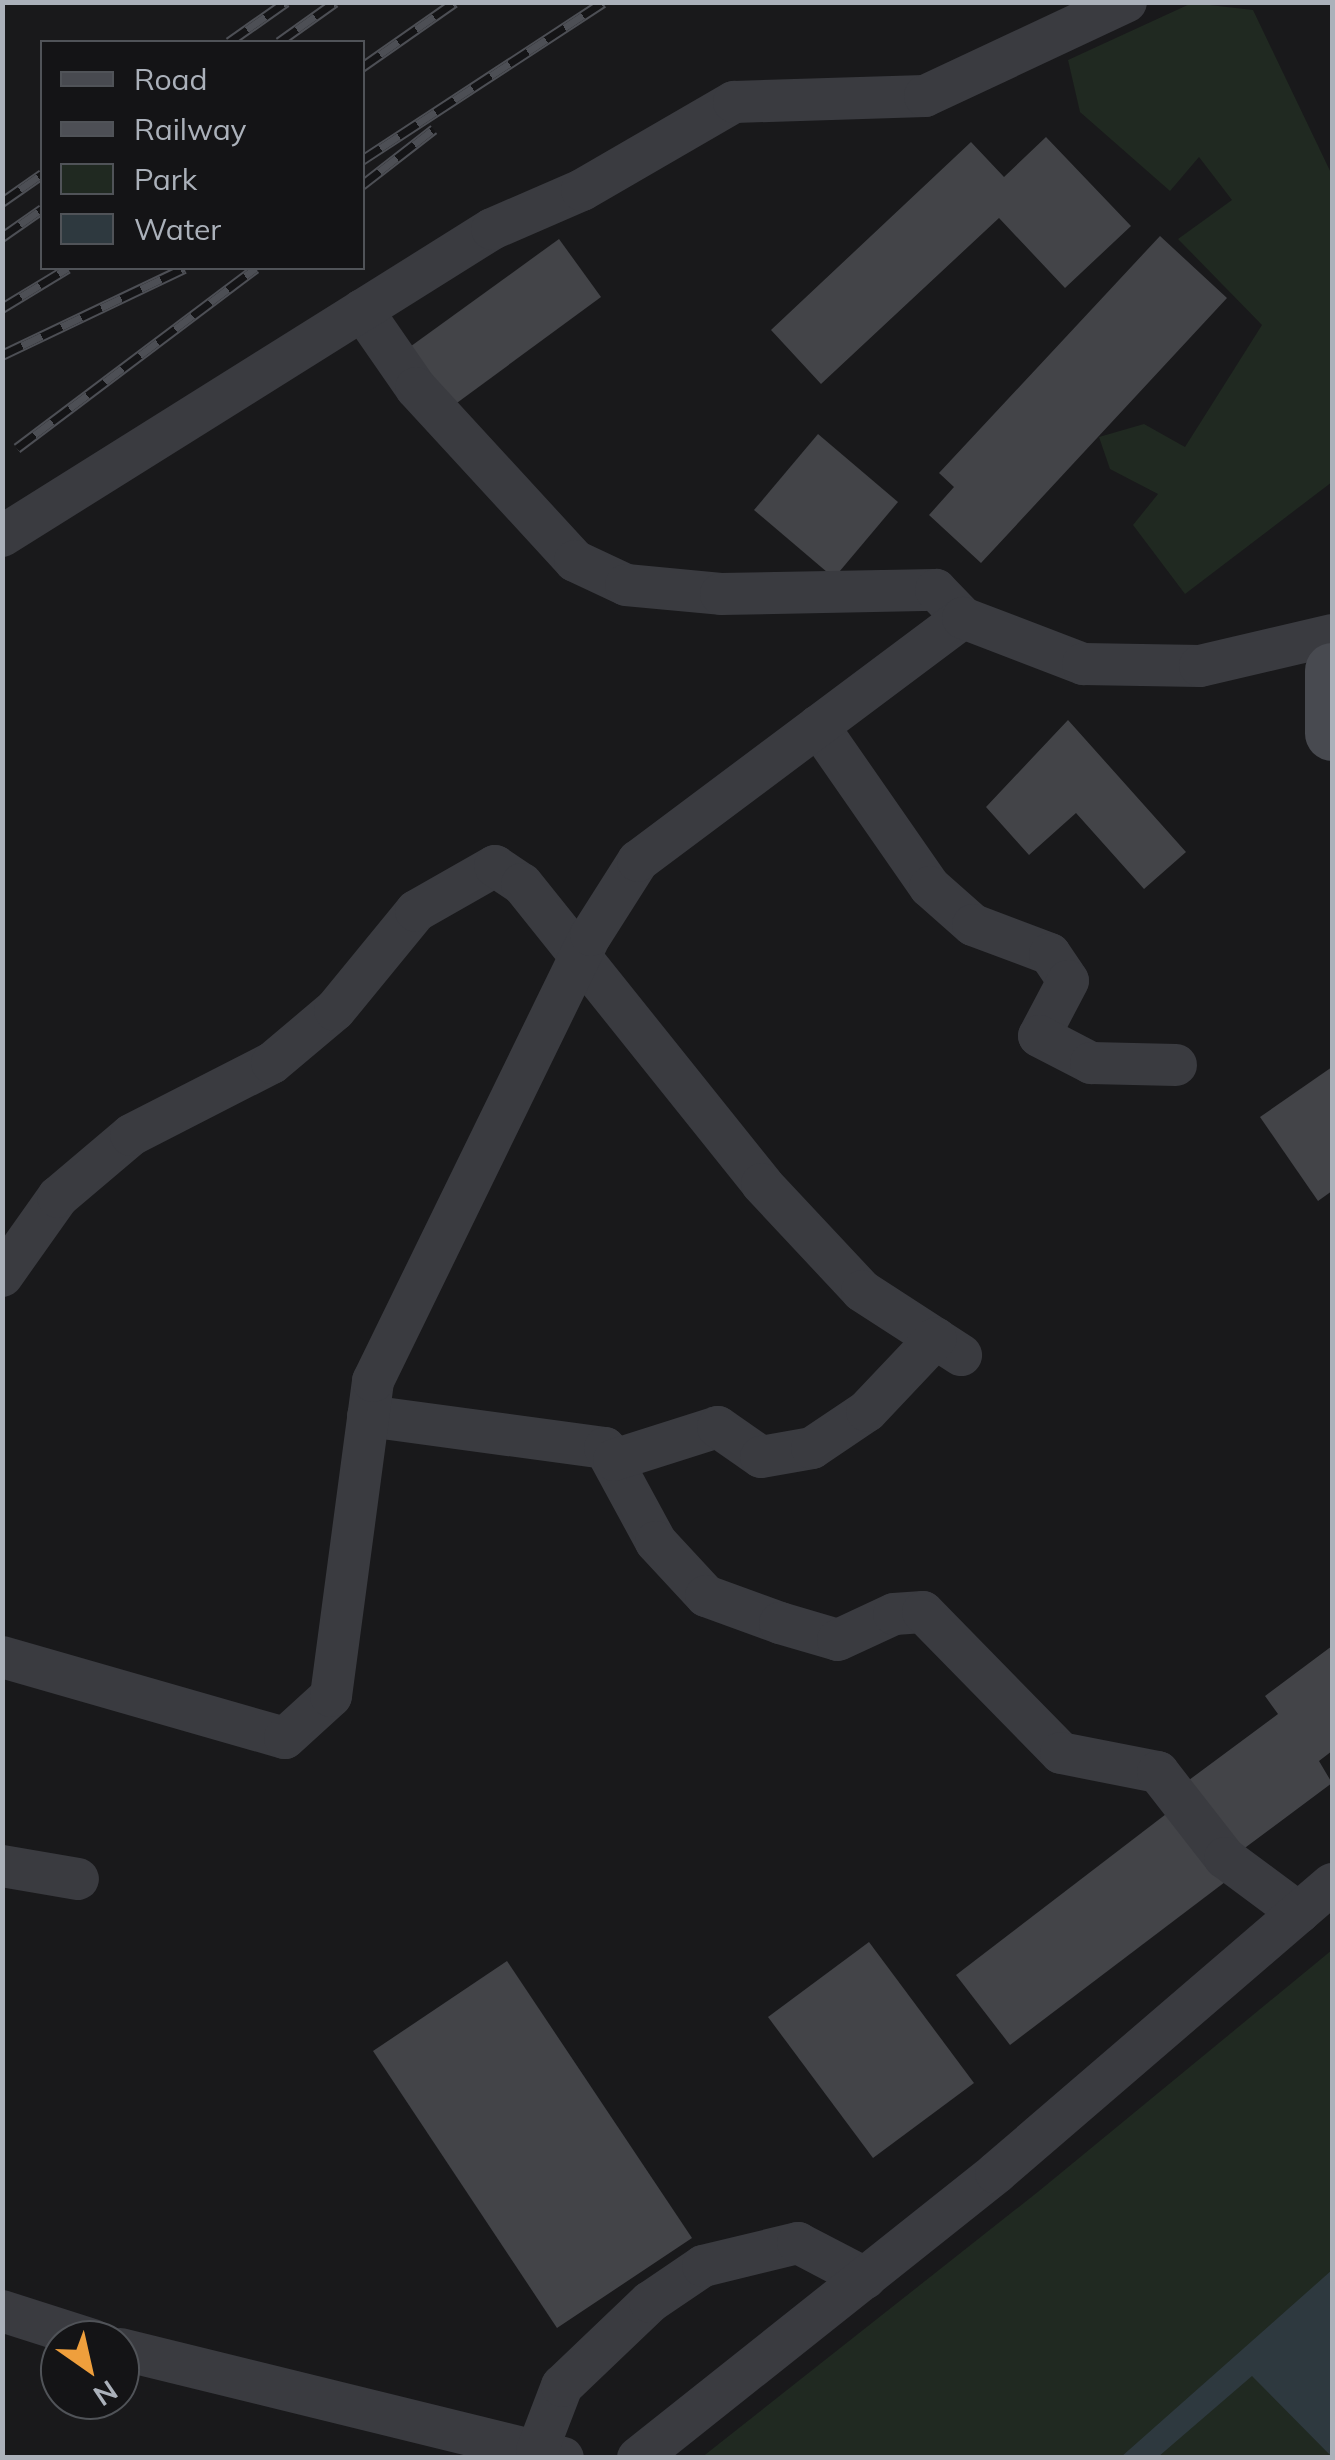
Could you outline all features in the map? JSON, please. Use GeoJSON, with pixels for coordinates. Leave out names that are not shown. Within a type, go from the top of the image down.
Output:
{"type":"FeatureCollection","features":[{"type":"Feature","properties":{"kind":"main road"},"geometry":{"type":"LineString","coordinates":[[1332,670],[1332,733]]}},
{"type":"Feature","properties":{"kind":"street"},"geometry":{"type":"LineString","coordinates":[[2,536],[362,310],[734,102],[925,96],[1126,2]]}},
{"type":"Feature","properties":{"kind":"street"},"geometry":{"type":"LineString","coordinates":[[362,310],[427,401],[575,561],[626,585],[721,594],[936,590],[963,618],[1083,664],[1200,666],[1332,635]]}},
{"type":"Feature","properties":{"kind":"street"},"geometry":{"type":"LineString","coordinates":[[2,1657],[286,1738],[331,1696],[373,1381],[581,956],[638,860],[963,618]]}},
{"type":"Feature","properties":{"kind":"street"},"geometry":{"type":"LineString","coordinates":[[818,726],[930,887],[974,925],[1050,954],[1068,981],[1039,1036],[1092,1063],[1176,1065]]}},
{"type":"Feature","properties":{"kind":"street"},"geometry":{"type":"LineString","coordinates":[[2,1276],[58,1197],[131,1135],[272,1063],[335,1010],[416,911],[495,866],[581,956],[762,1184],[862,1291],[948,1347],[812,1448],[761,1457],[718,1427],[614,1460]]}},
{"type":"Feature","properties":{"kind":"street"},"geometry":{"type":"LineString","coordinates":[[368,1416],[605,1448],[656,1542],[706,1596],[838,1640],[894,1614],[923,1612],[1061,1752],[1158,1772],[1225,1858],[1299,1913]]}},
{"type":"Feature","properties":{"kind":"street"},"geometry":{"type":"LineString","coordinates":[[2,1866],[78,1879]]}},
{"type":"Feature","properties":{"kind":"street"},"geometry":{"type":"LineString","coordinates":[[638,2458],[865,2278],[1332,1884]]}},
{"type":"Feature","properties":{"kind":"street"},"geometry":{"type":"LineString","coordinates":[[140,2353],[550,2454],[562,2386],[650,2302],[703,2266],[798,2243],[865,2278]]}},
{"type":"Feature","properties":{"kind":"street"},"geometry":{"type":"LineString","coordinates":[[2,2312],[40,2324]]}},
{"type":"Feature","properties":{"kind":"green space"},"geometry":{"type":"Polygon","coordinates":[[[1192,3],[1253,10],[1332,175],[1332,482],[1185,594],[1133,525],[1158,494],[1110,469],[1099,437],[1144,424],[1185,447],[1262,325],[1178,239],[1232,200],[1199,157],[1170,191],[1080,112],[1068,60],[1192,3]]]}},
{"type":"Feature","properties":{"kind":"green space"},"geometry":{"type":"Polygon","coordinates":[[[1332,1950],[1332,2457],[701,2458],[1039,2191],[1332,1950]]]}},
{"type":"Feature","properties":{"kind":"water"},"geometry":{"type":"Polygon","coordinates":[[[1332,2270],[1332,2457],[1252,2376],[1158,2457],[1121,2457],[1332,2270]]]}},
{"type":"Feature","properties":{"kind":"building"},"geometry":{"type":"Polygon","coordinates":[[[1046,137],[1131,226],[1065,288],[999,218],[821,384],[771,330],[971,142],[1004,177],[1046,137]]]}},
{"type":"Feature","properties":{"kind":"building"},"geometry":{"type":"Polygon","coordinates":[[[1160,236],[1227,298],[981,563],[929,515],[954,487],[939,473],[1160,236]]]}},
{"type":"Feature","properties":{"kind":"building"},"geometry":{"type":"Polygon","coordinates":[[[559,239],[601,297],[450,408],[407,349],[559,239]]]}},
{"type":"Feature","properties":{"kind":"building"},"geometry":{"type":"Polygon","coordinates":[[[818,434],[898,502],[834,578],[754,510],[818,434]]]}},
{"type":"Feature","properties":{"kind":"building"},"geometry":{"type":"Polygon","coordinates":[[[1068,720],[1186,852],[1144,889],[1076,813],[1029,855],[986,807],[1068,720]]]}},
{"type":"Feature","properties":{"kind":"building"},"geometry":{"type":"Polygon","coordinates":[[[1332,1067],[1332,1191],[1318,1201],[1260,1117],[1332,1067]]]}},
{"type":"Feature","properties":{"kind":"building"},"geometry":{"type":"Polygon","coordinates":[[[1332,1646],[1332,1751],[1319,1761],[1332,1783],[1238,1853],[1185,1783],[1278,1714],[1265,1696],[1332,1646]]]}},
{"type":"Feature","properties":{"kind":"building"},"geometry":{"type":"Polygon","coordinates":[[[1170,1811],[1225,1882],[1010,2045],[956,1975],[1170,1811]]]}},
{"type":"Feature","properties":{"kind":"building"},"geometry":{"type":"Polygon","coordinates":[[[869,1942],[974,2083],[873,2158],[768,2017],[869,1942]]]}},
{"type":"Feature","properties":{"kind":"building"},"geometry":{"type":"Polygon","coordinates":[[[507,1961],[692,2238],[557,2328],[373,2051],[507,1961]]]}},
{"type":"Feature","properties":{"kind":"railway"},"geometry":{"type":"LineString","coordinates":[[232,40],[286,2]]}},
{"type":"Feature","properties":{"kind":"railway"},"geometry":{"type":"LineString","coordinates":[[282,40],[335,2]]}},
{"type":"Feature","properties":{"kind":"railway"},"geometry":{"type":"LineString","coordinates":[[365,65],[455,2]]}},
{"type":"Feature","properties":{"kind":"railway"},"geometry":{"type":"LineString","coordinates":[[365,158],[603,2]]}},
{"type":"Feature","properties":{"kind":"railway"},"geometry":{"type":"LineString","coordinates":[[365,183],[434,129]]}},
{"type":"Feature","properties":{"kind":"railway"},"geometry":{"type":"LineString","coordinates":[[2,202],[40,175]]}},
{"type":"Feature","properties":{"kind":"railway"},"geometry":{"type":"LineString","coordinates":[[2,237],[40,210]]}},
{"type":"Feature","properties":{"kind":"railway"},"geometry":{"type":"LineString","coordinates":[[2,308],[65,270]]}},
{"type":"Feature","properties":{"kind":"railway"},"geometry":{"type":"LineString","coordinates":[[2,355],[180,270]]}},
{"type":"Feature","properties":{"kind":"railway"},"geometry":{"type":"LineString","coordinates":[[17,448],[253,270]]}}]}
